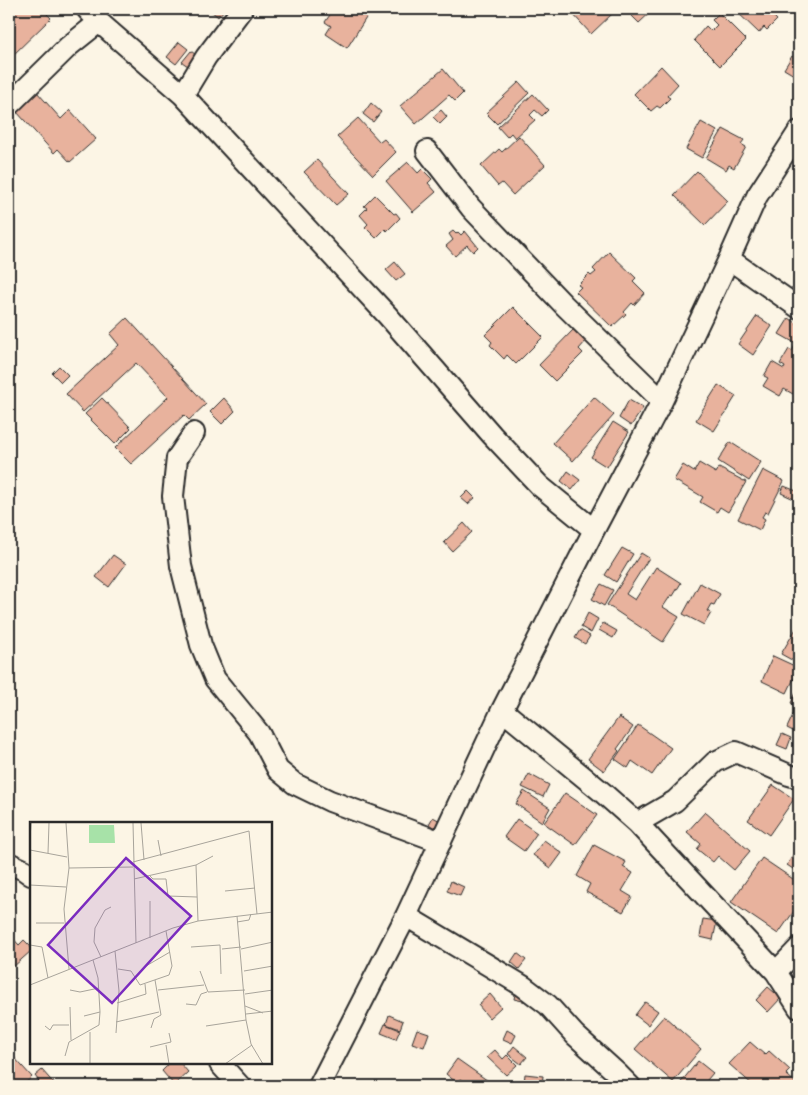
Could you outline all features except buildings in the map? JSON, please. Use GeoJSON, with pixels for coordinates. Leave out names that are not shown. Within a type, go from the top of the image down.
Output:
{"type":"FeatureCollection","features":[{"type":"Feature","properties":{"kind":"street"},"geometry":{"type":"LineString","coordinates":[[183,95],[206,57],[242,9]]}},
{"type":"Feature","properties":{"kind":"street"},"geometry":{"type":"LineString","coordinates":[[9,105],[69,46],[93,15],[183,95],[388,316],[492,435],[540,486],[594,530]]}},
{"type":"Feature","properties":{"kind":"street"},"geometry":{"type":"LineString","coordinates":[[319,1086],[406,916],[502,710],[662,401],[757,196],[799,131]]}},
{"type":"Feature","properties":{"kind":"street"},"geometry":{"type":"LineString","coordinates":[[427,150],[471,208],[564,305],[662,401]]}},
{"type":"Feature","properties":{"kind":"street"},"geometry":{"type":"LineString","coordinates":[[729,259],[799,308]]}},
{"type":"Feature","properties":{"kind":"street"},"geometry":{"type":"LineString","coordinates":[[194,433],[178,458],[174,496],[181,566],[201,645],[215,680],[260,733],[278,770],[295,784],[330,801],[441,842]]}},
{"type":"Feature","properties":{"kind":"street"},"geometry":{"type":"LineString","coordinates":[[502,710],[637,823],[776,972],[799,1008]]}},
{"type":"Feature","properties":{"kind":"street"},"geometry":{"type":"LineString","coordinates":[[637,823],[675,801],[715,762],[736,752],[799,778]]}},
{"type":"Feature","properties":{"kind":"street"},"geometry":{"type":"LineString","coordinates":[[9,863],[30,873]]}},
{"type":"Feature","properties":{"kind":"street"},"geometry":{"type":"LineString","coordinates":[[406,916],[523,986],[548,1005],[620,1082]]}},
{"type":"Feature","properties":{"kind":"street"},"geometry":{"type":"LineString","coordinates":[[776,972],[799,948]]}},
{"type":"Feature","properties":{"kind":"street"},"geometry":{"type":"LineString","coordinates":[[221,1065],[240,1086]]}}]}
